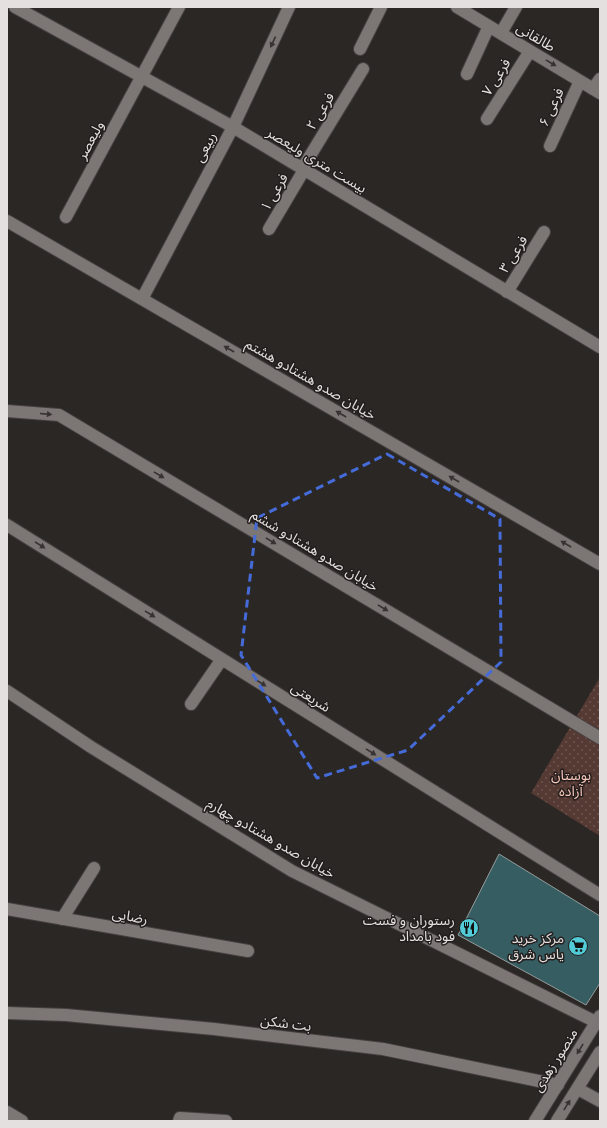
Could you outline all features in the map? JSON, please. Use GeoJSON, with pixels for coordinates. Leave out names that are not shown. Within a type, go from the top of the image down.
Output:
{"type":"FeatureCollection","features":[{"type":"Feature","properties":{"kind":"street","name":"بیست متری ولیعصر"},"geometry":{"type":"LineString","coordinates":[[15,7],[233,127],[600,347]]}},
{"type":"Feature","properties":{"kind":"street","name":"ولیعصر"},"geometry":{"type":"LineString","coordinates":[[66,217],[179,7]]}},
{"type":"Feature","properties":{"kind":"street","name":"ربیعی"},"geometry":{"type":"LineString","coordinates":[[142,298],[233,127],[289,7]]}},
{"type":"Feature","properties":{"kind":"street"},"geometry":{"type":"LineString","coordinates":[[360,48],[381,7]]}},
{"type":"Feature","properties":{"kind":"street","name":"طالقانی"},"geometry":{"type":"LineString","coordinates":[[457,7],[580,81],[598,87]]}},
{"type":"Feature","properties":{"kind":"street"},"geometry":{"type":"LineString","coordinates":[[501,33],[516,7]]}},
{"type":"Feature","properties":{"kind":"street"},"geometry":{"type":"LineString","coordinates":[[467,74],[489,26]]}},
{"type":"Feature","properties":{"kind":"street","name":"فرعی ۷"},"geometry":{"type":"LineString","coordinates":[[488,119],[530,51]]}},
{"type":"Feature","properties":{"kind":"street","name":"فرعی ۲"},"geometry":{"type":"LineString","coordinates":[[303,169],[363,70]]}},
{"type":"Feature","properties":{"kind":"street","name":"فرعی ۶"},"geometry":{"type":"LineString","coordinates":[[550,146],[580,81]]}},
{"type":"Feature","properties":{"kind":"street","name":"فرعی ۱"},"geometry":{"type":"LineString","coordinates":[[269,229],[303,169]]}},
{"type":"Feature","properties":{"kind":"street","name":"خیابان صدو هشتادو هشتم"},"geometry":{"type":"LineString","coordinates":[[7,221],[600,564]]}},
{"type":"Feature","properties":{"kind":"street","name":"فرعی ۳"},"geometry":{"type":"LineString","coordinates":[[507,292],[544,232]]}},
{"type":"Feature","properties":{"kind":"street","name":"خیابان صدو هشتادو ششم"},"geometry":{"type":"LineString","coordinates":[[7,411],[59,415],[600,738]]}},
{"type":"Feature","properties":{"kind":"street","name":"شریعتی"},"geometry":{"type":"LineString","coordinates":[[7,525],[600,895]]}},
{"type":"Feature","properties":{"kind":"street"},"geometry":{"type":"LineString","coordinates":[[191,704],[222,659]]}},
{"type":"Feature","properties":{"kind":"street","name":"خیابان صدو هشتادو چهارم"},"geometry":{"type":"LineString","coordinates":[[7,691],[91,747],[292,871],[598,1018]]}},
{"type":"Feature","properties":{"kind":"street"},"geometry":{"type":"LineString","coordinates":[[62,919],[94,868]]}},
{"type":"Feature","properties":{"kind":"street","name":"رضایی"},"geometry":{"type":"LineString","coordinates":[[7,909],[248,951]]}},
{"type":"Feature","properties":{"kind":"street","name":"بت شکن"},"geometry":{"type":"LineString","coordinates":[[7,1013],[66,1015],[206,1028],[383,1049],[558,1084],[578,1089],[600,1101]]}},
{"type":"Feature","properties":{"kind":"street","name":"منصور زهدی"},"geometry":{"type":"LineString","coordinates":[[535,1121],[598,1018]]}},
{"type":"Feature","properties":{"kind":"street"},"geometry":{"type":"LineString","coordinates":[[557,1121],[600,1052]]}},
{"type":"Feature","properties":{"kind":"street"},"geometry":{"type":"LineString","coordinates":[[7,1112],[22,1121]]}},
{"type":"Feature","properties":{"kind":"street"},"geometry":{"type":"LineString","coordinates":[[179,1121],[180,1118],[226,1121]]}},
{"type":"Feature","properties":{"kind":"highlighted area"},"geometry":{"type":"Polygon","coordinates":[[[387,454],[500,519],[501,662],[408,750],[317,778],[241,655],[257,518],[387,454]]]}},
{"type":"Feature","properties":{"kind":"green space","name":"بوستان آزاده"},"geometry":{"type":"Polygon","coordinates":[[[600,677],[600,836],[531,793],[600,677]]]}},
{"type":"Feature","properties":{"kind":"building"},"geometry":{"type":"Polygon","coordinates":[[[499,854],[600,916],[600,983],[586,1005],[458,935],[499,854]]]}},
{"type":"Feature","properties":{"kind":"place","name":"رستوران و فست فود بامداد"},"geometry":{"type":"Point","coordinates":[469,928]}},
{"type":"Feature","properties":{"kind":"place","name":"مرکز خرید یاس شرق"},"geometry":{"type":"Point","coordinates":[578,946]}}]}
